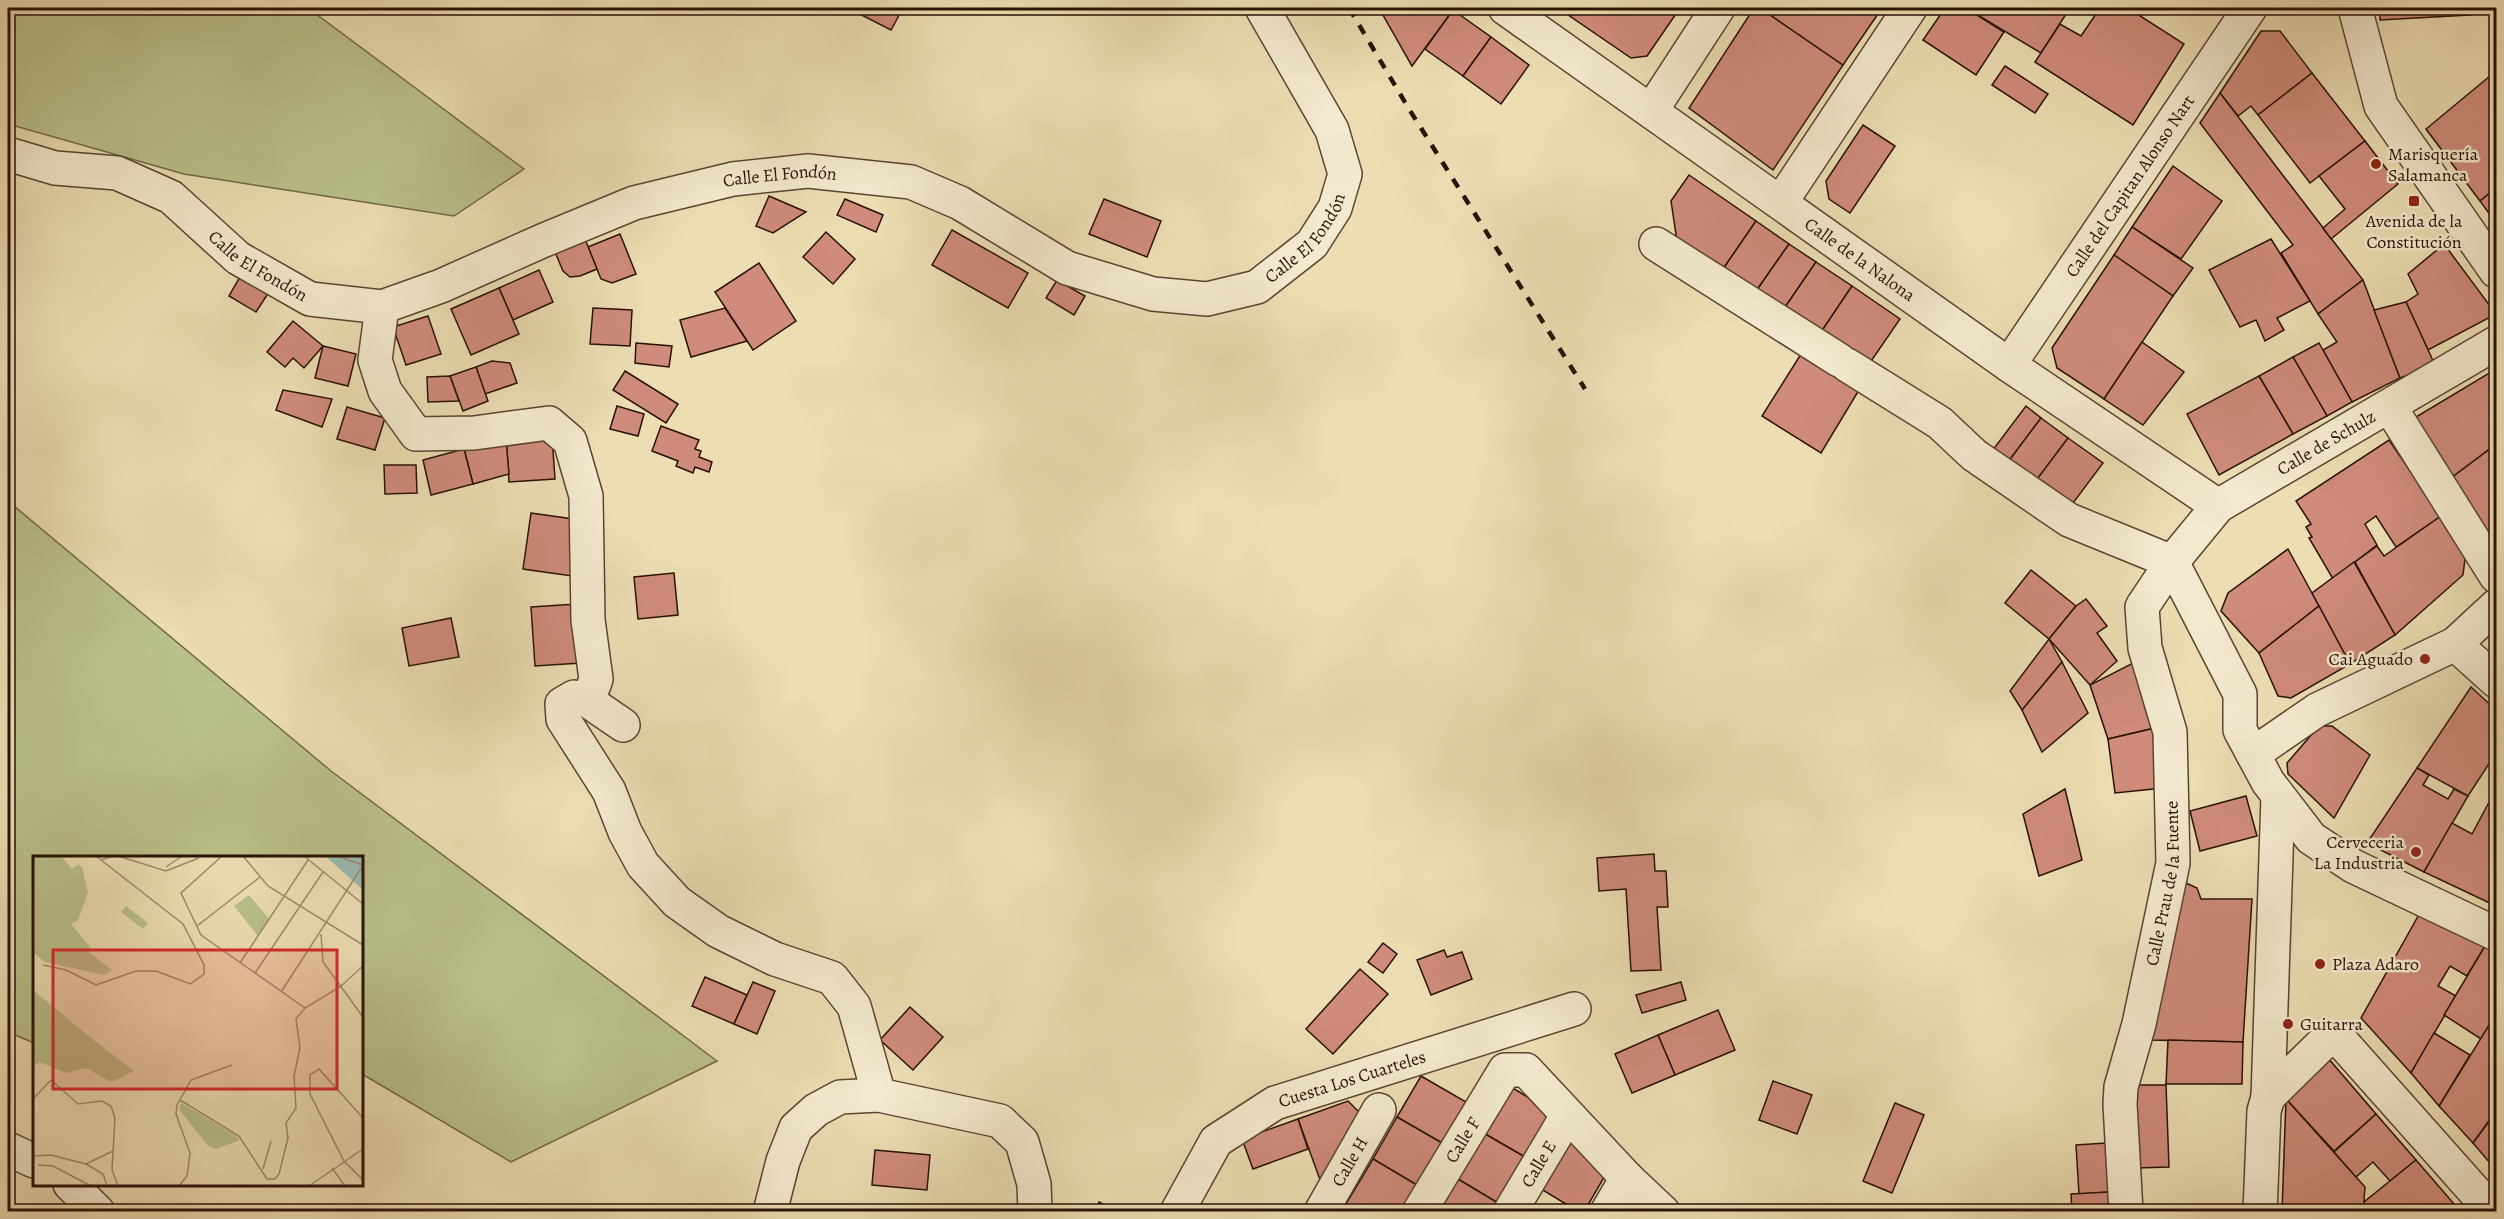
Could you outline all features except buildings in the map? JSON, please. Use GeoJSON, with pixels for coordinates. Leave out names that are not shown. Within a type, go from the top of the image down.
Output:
{"type":"FeatureCollection","features":[{"type":"Feature","properties":{"kind":"street","name":"Calle El Fondón"},"geometry":{"type":"LineString","coordinates":[[8,154],[56,168],[117,173],[171,197],[238,258],[310,299],[382,307],[441,286],[634,203],[733,179],[808,171],[911,182],[960,203],[1067,268],[1153,294],[1208,299],[1257,287],[1312,244],[1335,208],[1345,174],[1332,130],[1262,8]]}},
{"type":"Feature","properties":{"kind":"street","name":"Calle de la Nalona"},"geometry":{"type":"LineString","coordinates":[[1505,8],[2009,365],[2218,506]]}},
{"type":"Feature","properties":{"kind":"street"},"geometry":{"type":"LineString","coordinates":[[1651,111],[1718,8]]}},
{"type":"Feature","properties":{"kind":"street"},"geometry":{"type":"LineString","coordinates":[[1781,202],[1910,8]]}},
{"type":"Feature","properties":{"kind":"street","name":"Calle del Capitan Alonso Nart"},"geometry":{"type":"LineString","coordinates":[[2009,365],[2250,8]]}},
{"type":"Feature","properties":{"kind":"street"},"geometry":{"type":"LineString","coordinates":[[2355,8],[2381,106],[2496,271]]}},
{"type":"Feature","properties":{"kind":"street"},"geometry":{"type":"LineString","coordinates":[[1656,244],[1940,423],[1974,455],[2069,520],[2172,562],[2240,694],[2240,730],[2266,777],[2311,838],[2353,866],[2496,934]]}},
{"type":"Feature","properties":{"kind":"street"},"geometry":{"type":"LineString","coordinates":[[382,307],[375,360],[385,391],[416,434],[474,433],[549,423],[570,441],[586,496],[588,620],[596,679],[588,701]]}},
{"type":"Feature","properties":{"kind":"street","name":"Calle de Schulz"},"geometry":{"type":"LineString","coordinates":[[2172,562],[2218,506],[2496,344]]}},
{"type":"Feature","properties":{"kind":"street"},"geometry":{"type":"LineString","coordinates":[[2390,407],[2496,576]]}},
{"type":"Feature","properties":{"kind":"street","name":"Calle Prau de la Fuente"},"geometry":{"type":"LineString","coordinates":[[2126,1212],[2121,1087],[2139,1024],[2173,863],[2170,732],[2145,648],[2142,607],[2172,562]]}},
{"type":"Feature","properties":{"kind":"street"},"geometry":{"type":"LineString","coordinates":[[2260,1212],[2264,1111],[2268,1097],[2266,777],[2317,710],[2455,644],[2496,606]]}},
{"type":"Feature","properties":{"kind":"street"},"geometry":{"type":"LineString","coordinates":[[2455,644],[2496,681]]}},
{"type":"Feature","properties":{"kind":"street"},"geometry":{"type":"LineString","coordinates":[[623,725],[588,701],[574,697],[562,704],[563,719],[609,791],[625,832],[643,865],[677,902],[718,931],[775,959],[832,978],[854,1006],[879,1095]]}},
{"type":"Feature","properties":{"kind":"street","name":"Cuesta Los Cuarteles"},"geometry":{"type":"LineString","coordinates":[[1177,1212],[1216,1141],[1275,1103],[1574,1010]]}},
{"type":"Feature","properties":{"kind":"street"},"geometry":{"type":"LineString","coordinates":[[2268,1097],[2322,1044],[2333,1039],[2341,1041],[2493,1212]]}},
{"type":"Feature","properties":{"kind":"street","name":"Calle F"},"geometry":{"type":"LineString","coordinates":[[1419,1212],[1505,1070],[1526,1070],[1567,1116]]}},
{"type":"Feature","properties":{"kind":"street"},"geometry":{"type":"LineString","coordinates":[[770,1212],[783,1161],[796,1128],[816,1110],[840,1097],[879,1095],[1000,1121],[1022,1142],[1034,1184],[1035,1212]]}},
{"type":"Feature","properties":{"kind":"street","name":"Calle H"},"geometry":{"type":"LineString","coordinates":[[1321,1212],[1379,1110]]}},
{"type":"Feature","properties":{"kind":"street"},"geometry":{"type":"LineString","coordinates":[[1567,1116],[1627,1178],[1664,1212]]}},
{"type":"Feature","properties":{"kind":"street","name":"Calle E"},"geometry":{"type":"LineString","coordinates":[[1510,1212],[1567,1116]]}},
{"type":"Feature","properties":{"kind":"street"},"geometry":{"type":"LineString","coordinates":[[8,1149],[26,1155],[33,1160]]}},
{"type":"Feature","properties":{"kind":"street"},"geometry":{"type":"LineString","coordinates":[[1607,1212],[1627,1178]]}},
{"type":"Feature","properties":{"kind":"street"},"geometry":{"type":"LineString","coordinates":[[71,1186],[98,1212]]}},
{"type":"Feature","properties":{"kind":"green space"},"geometry":{"type":"Polygon","coordinates":[[[8,8],[308,8],[524,169],[454,216],[184,174],[8,124],[8,8]]]}},
{"type":"Feature","properties":{"kind":"green space"},"geometry":{"type":"Polygon","coordinates":[[[8,501],[331,771],[717,1061],[511,1162],[363,1075],[363,856],[33,856],[33,1043],[8,1032],[8,501]]]}},
{"type":"Feature","properties":{"kind":"railway"},"geometry":{"type":"LineString","coordinates":[[1349,8],[1409,109],[1585,389]]}},
{"type":"Feature","properties":{"kind":"place","name":"Marisquería Salamanca"},"geometry":{"type":"Point","coordinates":[2376,164]}},
{"type":"Feature","properties":{"kind":"place","name":"Avenida de la Constitución"},"geometry":{"type":"Point","coordinates":[2414,201]}},
{"type":"Feature","properties":{"kind":"place","name":"Cai Aguado"},"geometry":{"type":"Point","coordinates":[2425,659]}},
{"type":"Feature","properties":{"kind":"place","name":"Cerveceria La Industria"},"geometry":{"type":"Point","coordinates":[2416,852]}},
{"type":"Feature","properties":{"kind":"place","name":"Plaza Adaro"},"geometry":{"type":"Point","coordinates":[2320,964]}},
{"type":"Feature","properties":{"kind":"place","name":"Guitarra"},"geometry":{"type":"Point","coordinates":[2288,1024]}}]}
